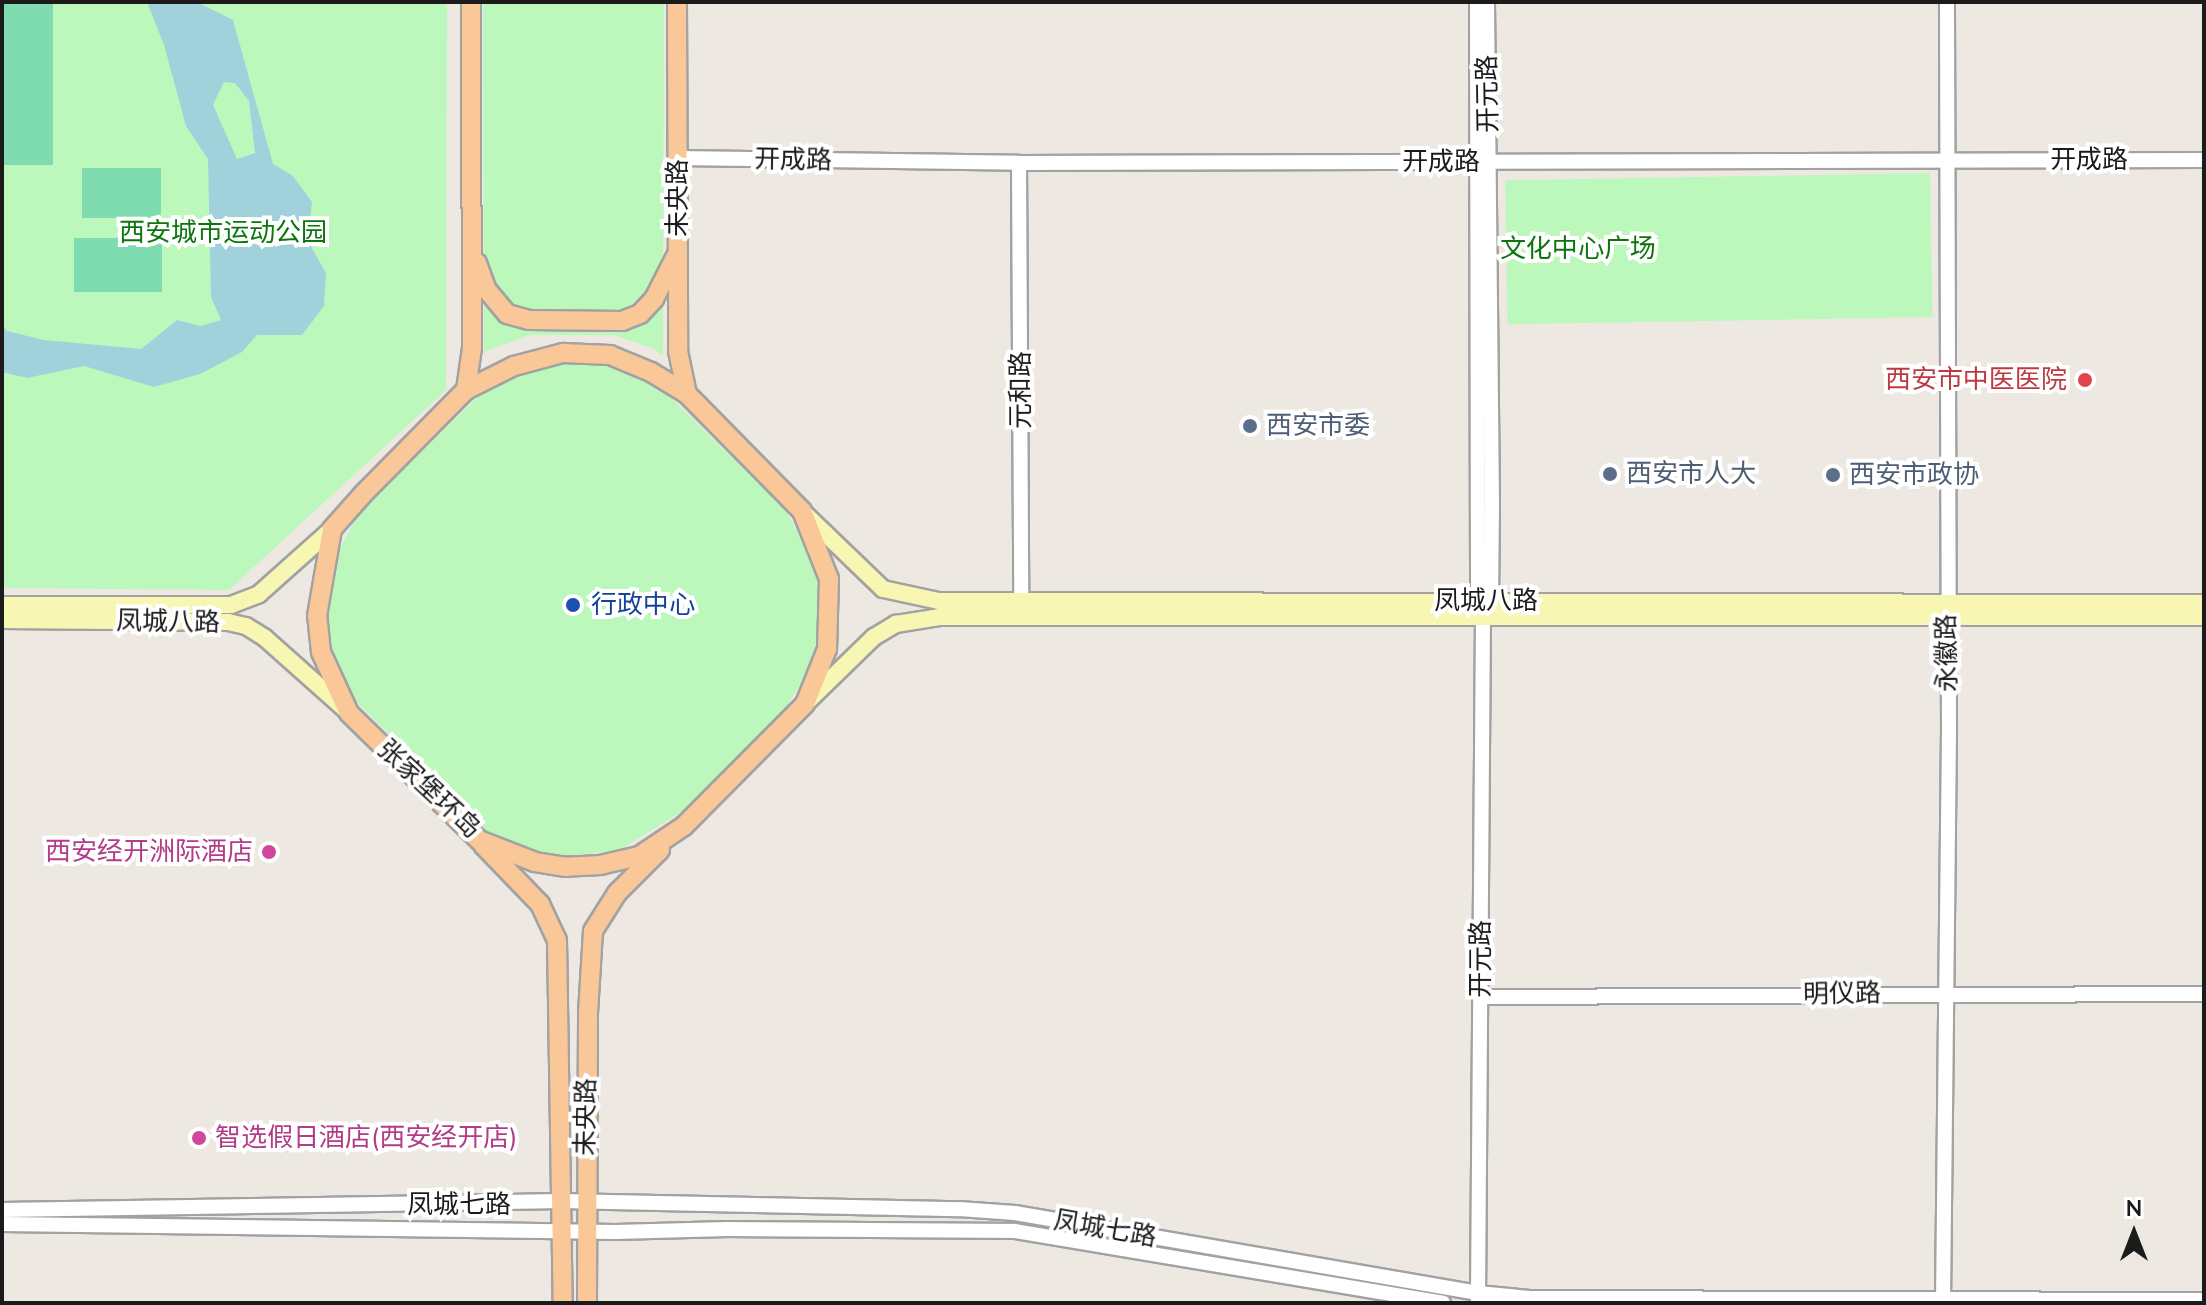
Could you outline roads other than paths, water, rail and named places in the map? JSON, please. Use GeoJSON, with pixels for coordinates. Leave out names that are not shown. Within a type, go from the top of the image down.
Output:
{"type":"FeatureCollection","features":[{"type":"Feature","properties":{"kind":"main road"},"geometry":{"type":"LineString","coordinates":[[466,390],[472,348],[471,2]]}},
{"type":"Feature","properties":{"kind":"main road","name":"未央路"},"geometry":{"type":"LineString","coordinates":[[677,2],[678,351],[687,394]]}},
{"type":"Feature","properties":{"kind":"main road"},"geometry":{"type":"LineString","coordinates":[[471,245],[487,290],[507,314],[529,320],[622,321],[640,314],[654,299],[678,251]]}},
{"type":"Feature","properties":{"kind":"main road","name":"张家堡环岛"},"geometry":{"type":"LineString","coordinates":[[563,353],[610,355],[651,372],[687,394],[802,511],[829,579],[827,649],[805,704],[684,826],[639,856],[601,865],[566,867],[535,862],[479,840],[349,713],[321,652],[317,616],[332,529],[466,390],[514,366],[563,353]]}},
{"type":"Feature","properties":{"kind":"main road","name":"凤城八路"},"geometry":{"type":"LineString","coordinates":[[802,511],[883,589],[939,601],[1021,610]]}},
{"type":"Feature","properties":{"kind":"main road","name":"凤城八路"},"geometry":{"type":"LineString","coordinates":[[2,605],[231,605],[259,594],[332,529]]}},
{"type":"Feature","properties":{"kind":"main road","name":"凤城八路"},"geometry":{"type":"LineString","coordinates":[[1947,610],[2204,603]]}},
{"type":"Feature","properties":{"kind":"main road","name":"凤城八路"},"geometry":{"type":"LineString","coordinates":[[805,704],[874,637],[896,624],[1021,610],[1484,606],[1947,610],[2204,617]]}},
{"type":"Feature","properties":{"kind":"main road","name":"凤城八路"},"geometry":{"type":"LineString","coordinates":[[2,620],[228,622],[246,626],[265,638],[349,713]]}},
{"type":"Feature","properties":{"kind":"main road","name":"未央路"},"geometry":{"type":"LineString","coordinates":[[587,1303],[585,1202],[589,966],[593,931],[617,893],[684,826]]}},
{"type":"Feature","properties":{"kind":"main road","name":"未央路"},"geometry":{"type":"LineString","coordinates":[[479,840],[540,904],[557,940],[563,1303]]}},
{"type":"Feature","properties":{"kind":"street","name":"开元路"},"geometry":{"type":"LineString","coordinates":[[1477,2],[1483,162]]}},
{"type":"Feature","properties":{"kind":"street","name":"开元路"},"geometry":{"type":"LineString","coordinates":[[1478,1298],[1484,606],[1483,162],[1487,2]]}},
{"type":"Feature","properties":{"kind":"street","name":"永徽路"},"geometry":{"type":"LineString","coordinates":[[1943,1300],[1948,993],[1947,2]]}},
{"type":"Feature","properties":{"kind":"street","name":"开成路"},"geometry":{"type":"LineString","coordinates":[[678,158],[1019,163],[2204,160]]}},
{"type":"Feature","properties":{"kind":"street","name":"元和路"},"geometry":{"type":"LineString","coordinates":[[1019,163],[1021,610]]}},
{"type":"Feature","properties":{"kind":"street","name":"明仪路"},"geometry":{"type":"LineString","coordinates":[[1481,997],[2204,994]]}},
{"type":"Feature","properties":{"kind":"street","name":"凤城七路"},"geometry":{"type":"LineString","coordinates":[[2,1210],[526,1204],[562,1201],[1015,1213],[1478,1298],[2204,1300]]}},
{"type":"Feature","properties":{"kind":"street","name":"凤城七路"},"geometry":{"type":"LineString","coordinates":[[2,1224],[561,1231],[1015,1231],[1443,1303]]}},
{"type":"Feature","properties":{"kind":"water"},"geometry":{"type":"Polygon","coordinates":[[[147,2],[197,2],[233,20],[273,164],[293,176],[312,202],[308,241],[326,273],[324,306],[302,335],[257,335],[242,352],[200,374],[154,387],[84,366],[27,378],[2,372],[2,324],[7,331],[44,340],[141,349],[177,320],[201,326],[221,320],[211,297],[208,159],[186,126],[164,45],[147,2]],[[224,82],[213,105],[237,159],[255,153],[249,101],[235,83],[224,82]]]}},
{"type":"Feature","properties":{"kind":"place","name":"西安市中医医院"},"geometry":{"type":"Point","coordinates":[2085,380]}},
{"type":"Feature","properties":{"kind":"place","name":"西安市委"},"geometry":{"type":"Point","coordinates":[1250,426]}},
{"type":"Feature","properties":{"kind":"place","name":"西安市人大"},"geometry":{"type":"Point","coordinates":[1610,474]}},
{"type":"Feature","properties":{"kind":"place","name":"西安市政协"},"geometry":{"type":"Point","coordinates":[1833,475]}},
{"type":"Feature","properties":{"kind":"place","name":"行政中心"},"geometry":{"type":"Point","coordinates":[573,605]}},
{"type":"Feature","properties":{"kind":"place","name":"西安经开洲际酒店"},"geometry":{"type":"Point","coordinates":[269,852]}},
{"type":"Feature","properties":{"kind":"place","name":"智选假日酒店(西安经开店)"},"geometry":{"type":"Point","coordinates":[199,1138]}},
{"type":"Feature","properties":{"kind":"park label","name":"西安城市运动公园"},"geometry":{"type":"Point","coordinates":[223,233]}},
{"type":"Feature","properties":{"kind":"park label","name":"文化中心广场"},"geometry":{"type":"Point","coordinates":[1578,249]}}]}
